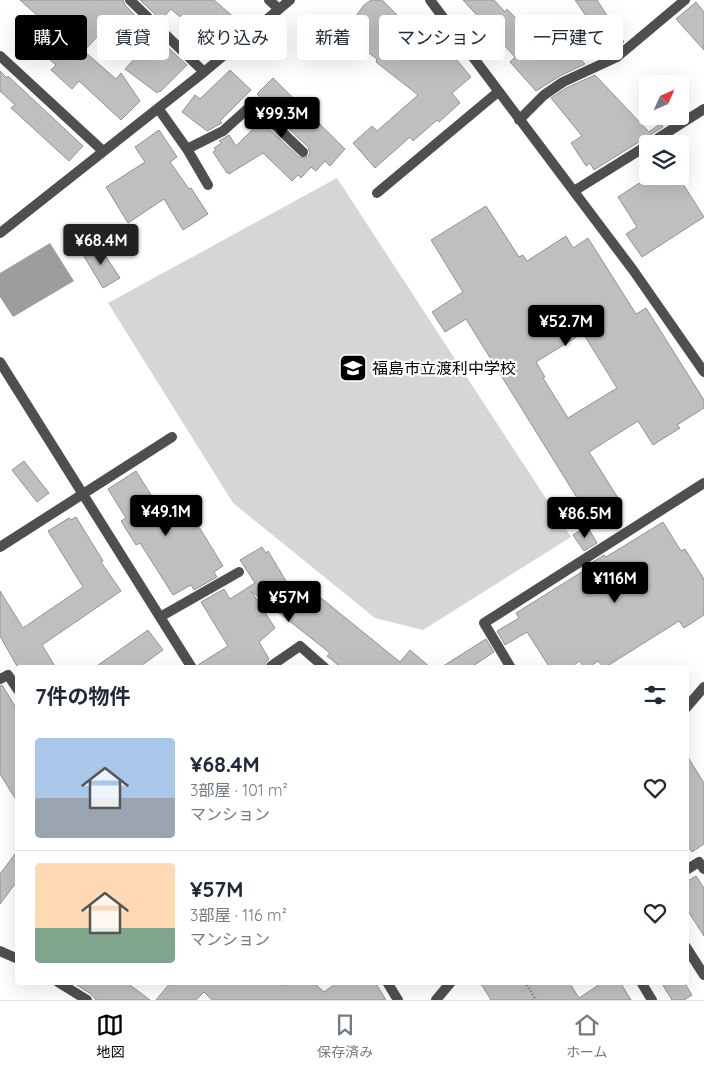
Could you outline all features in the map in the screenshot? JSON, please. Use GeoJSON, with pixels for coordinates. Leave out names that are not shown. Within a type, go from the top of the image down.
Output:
{"type":"FeatureCollection","features":[{"type":"Feature","properties":{"kind":"street"},"geometry":{"type":"LineString","coordinates":[[130,0],[204,72]]}},
{"type":"Feature","properties":{"kind":"street"},"geometry":{"type":"LineString","coordinates":[[269,0],[279,9]]}},
{"type":"Feature","properties":{"kind":"street"},"geometry":{"type":"LineString","coordinates":[[0,233],[204,72],[290,0]]}},
{"type":"Feature","properties":{"kind":"street"},"geometry":{"type":"LineString","coordinates":[[430,0],[633,270],[704,372]]}},
{"type":"Feature","properties":{"kind":"street"},"geometry":{"type":"LineString","coordinates":[[519,120],[544,95],[562,82],[617,57],[685,0]]}},
{"type":"Feature","properties":{"kind":"street"},"geometry":{"type":"LineString","coordinates":[[0,56],[103,151]]}},
{"type":"Feature","properties":{"kind":"street"},"geometry":{"type":"LineString","coordinates":[[377,193],[498,92]]}},
{"type":"Feature","properties":{"kind":"street"},"geometry":{"type":"LineString","coordinates":[[187,149],[223,132],[253,104],[302,152]]}},
{"type":"Feature","properties":{"kind":"street"},"geometry":{"type":"LineString","coordinates":[[158,108],[187,149],[208,185]]}},
{"type":"Feature","properties":{"kind":"street"},"geometry":{"type":"LineString","coordinates":[[662,135],[704,109]]}},
{"type":"Feature","properties":{"kind":"street"},"geometry":{"type":"LineString","coordinates":[[574,191],[639,150]]}},
{"type":"Feature","properties":{"kind":"street"},"geometry":{"type":"LineString","coordinates":[[0,362],[190,665]]}},
{"type":"Feature","properties":{"kind":"street"},"geometry":{"type":"LineString","coordinates":[[0,547],[172,438]]}},
{"type":"Feature","properties":{"kind":"street"},"geometry":{"type":"LineString","coordinates":[[508,665],[484,623],[704,484]]}},
{"type":"Feature","properties":{"kind":"street"},"geometry":{"type":"LineString","coordinates":[[160,617],[239,572]]}},
{"type":"Feature","properties":{"kind":"street"},"geometry":{"type":"LineString","coordinates":[[272,665],[300,646],[322,665]]}},
{"type":"Feature","properties":{"kind":"street"},"geometry":{"type":"LineString","coordinates":[[0,680],[8,675],[15,686]]}},
{"type":"Feature","properties":{"kind":"street"},"geometry":{"type":"LineString","coordinates":[[689,704],[704,687]]}},
{"type":"Feature","properties":{"kind":"street"},"geometry":{"type":"LineString","coordinates":[[689,868],[699,862],[704,869]]}},
{"type":"Feature","properties":{"kind":"street"},"geometry":{"type":"LineString","coordinates":[[0,951],[15,958]]}},
{"type":"Feature","properties":{"kind":"street"},"geometry":{"type":"LineString","coordinates":[[689,952],[704,975]]}},
{"type":"Feature","properties":{"kind":"street"},"geometry":{"type":"LineString","coordinates":[[62,985],[87,1000]]}},
{"type":"Feature","properties":{"kind":"street"},"geometry":{"type":"LineString","coordinates":[[389,985],[398,1000]]}},
{"type":"Feature","properties":{"kind":"street"},"geometry":{"type":"LineString","coordinates":[[436,1000],[448,985]]}},
{"type":"Feature","properties":{"kind":"street"},"geometry":{"type":"LineString","coordinates":[[643,985],[652,1000]]}},
{"type":"Feature","properties":{"kind":"path"},"geometry":{"type":"LineString","coordinates":[[527,985],[536,1000]]}},
{"type":"Feature","properties":{"kind":"shaded area"},"geometry":{"type":"Polygon","coordinates":[[[337,178],[571,537],[423,630],[375,618],[233,503],[108,303],[337,178]]]}},
{"type":"Feature","properties":{"kind":"shaded area"},"geometry":{"type":"Polygon","coordinates":[[[50,243],[74,281],[13,317],[0,297],[0,273],[50,243]]]}},
{"type":"Feature","properties":{"kind":"building"},"geometry":{"type":"Polygon","coordinates":[[[20,0],[123,0],[135,15],[97,15],[97,37],[87,48],[87,15],[37,15],[20,0]]]}},
{"type":"Feature","properties":{"kind":"building"},"geometry":{"type":"Polygon","coordinates":[[[140,0],[214,0],[231,15],[179,16],[171,9],[166,15],[156,15],[140,0]]]}},
{"type":"Feature","properties":{"kind":"building"},"geometry":{"type":"Polygon","coordinates":[[[371,0],[382,0],[397,15],[379,15],[379,60],[457,60],[471,77],[452,93],[460,103],[439,122],[437,120],[413,141],[410,137],[375,168],[353,143],[372,126],[377,131],[418,95],[376,62],[377,59],[369,53],[369,15],[357,15],[364,5],[371,0]]]}},
{"type":"Feature","properties":{"kind":"building"},"geometry":{"type":"Polygon","coordinates":[[[463,0],[494,0],[505,12],[507,9],[515,17],[515,57],[505,46],[505,15],[477,15],[463,0]]]}},
{"type":"Feature","properties":{"kind":"building"},"geometry":{"type":"Polygon","coordinates":[[[575,0],[597,0],[607,15],[585,15],[575,0]]]}},
{"type":"Feature","properties":{"kind":"building"},"geometry":{"type":"Polygon","coordinates":[[[696,2],[704,12],[704,50],[676,19],[696,2]]]}},
{"type":"Feature","properties":{"kind":"building"},"geometry":{"type":"Polygon","coordinates":[[[169,48],[179,58],[179,60],[187,65],[157,93],[125,69],[133,60],[169,60],[169,48]]]}},
{"type":"Feature","properties":{"kind":"building"},"geometry":{"type":"Polygon","coordinates":[[[87,54],[116,79],[121,73],[140,101],[121,120],[79,81],[72,89],[51,70],[56,65],[50,60],[87,60],[87,54]]]}},
{"type":"Feature","properties":{"kind":"building"},"geometry":{"type":"Polygon","coordinates":[[[515,57],[515,60],[581,60],[585,64],[560,76],[536,91],[510,62],[515,57]]]}},
{"type":"Feature","properties":{"kind":"building"},"geometry":{"type":"Polygon","coordinates":[[[230,70],[251,90],[220,121],[222,123],[207,131],[182,112],[195,95],[200,99],[230,70]]]}},
{"type":"Feature","properties":{"kind":"building"},"geometry":{"type":"Polygon","coordinates":[[[0,71],[7,78],[8,76],[83,146],[69,161],[11,108],[15,105],[0,91],[0,71]]]}},
{"type":"Feature","properties":{"kind":"building"},"geometry":{"type":"Polygon","coordinates":[[[595,75],[639,121],[639,125],[642,125],[649,132],[658,125],[663,127],[650,135],[639,135],[639,142],[594,170],[590,163],[586,166],[571,143],[582,136],[551,98],[566,88],[595,75]]]}},
{"type":"Feature","properties":{"kind":"building"},"geometry":{"type":"Polygon","coordinates":[[[273,78],[345,149],[330,166],[325,161],[316,171],[311,167],[301,178],[298,175],[292,181],[263,153],[229,174],[213,152],[216,150],[214,148],[222,143],[219,141],[229,135],[236,146],[261,121],[299,157],[305,158],[310,154],[308,147],[270,111],[272,109],[257,94],[273,78]]]}},
{"type":"Feature","properties":{"kind":"building"},"geometry":{"type":"Polygon","coordinates":[[[159,130],[177,157],[170,162],[189,189],[191,188],[208,214],[183,230],[164,199],[128,223],[106,187],[145,162],[135,147],[159,130]]]}},
{"type":"Feature","properties":{"kind":"building"},"geometry":{"type":"Polygon","coordinates":[[[639,183],[639,185],[684,185],[704,217],[642,257],[626,234],[637,227],[618,197],[639,183]]]}},
{"type":"Feature","properties":{"kind":"building"},"geometry":{"type":"Polygon","coordinates":[[[486,206],[519,257],[523,255],[527,261],[566,236],[573,248],[588,238],[636,314],[646,308],[704,400],[704,408],[677,425],[680,428],[653,445],[638,421],[589,452],[618,498],[589,517],[466,319],[445,332],[432,312],[463,292],[431,240],[486,206]],[[583,333],[536,362],[545,377],[543,378],[568,418],[617,388],[583,333]]]}},
{"type":"Feature","properties":{"kind":"building"},"geometry":{"type":"Polygon","coordinates":[[[97,243],[120,278],[103,288],[82,253],[97,243]]]}},
{"type":"Feature","properties":{"kind":"building"},"geometry":{"type":"Polygon","coordinates":[[[24,461],[49,493],[37,502],[12,470],[24,461]]]}},
{"type":"Feature","properties":{"kind":"building"},"geometry":{"type":"Polygon","coordinates":[[[136,471],[163,514],[183,501],[223,566],[214,572],[217,577],[194,590],[191,585],[173,595],[140,543],[136,545],[121,521],[126,518],[108,489],[136,471]]]}},
{"type":"Feature","properties":{"kind":"building"},"geometry":{"type":"Polygon","coordinates":[[[76,517],[103,561],[101,562],[121,591],[42,645],[54,665],[16,665],[0,636],[0,591],[23,628],[83,587],[48,531],[69,518],[71,520],[76,517]]]}},
{"type":"Feature","properties":{"kind":"building"},"geometry":{"type":"Polygon","coordinates":[[[663,522],[681,551],[685,549],[704,579],[704,615],[684,628],[679,621],[609,665],[601,665],[598,661],[592,665],[582,665],[580,661],[574,665],[548,665],[527,632],[505,645],[497,631],[519,618],[516,613],[593,565],[591,563],[604,555],[606,557],[663,522]]]}},
{"type":"Feature","properties":{"kind":"building"},"geometry":{"type":"Polygon","coordinates":[[[587,526],[597,543],[584,551],[573,535],[587,526]]]}},
{"type":"Feature","properties":{"kind":"building"},"geometry":{"type":"Polygon","coordinates":[[[262,547],[266,553],[268,551],[292,591],[300,581],[400,662],[410,650],[428,665],[338,665],[327,656],[330,653],[251,591],[275,628],[259,642],[269,659],[265,665],[198,665],[228,646],[201,602],[224,589],[230,599],[255,583],[240,560],[262,547]]]}},
{"type":"Feature","properties":{"kind":"building"},"geometry":{"type":"Polygon","coordinates":[[[148,630],[163,650],[142,665],[98,665],[148,630]]]}},
{"type":"Feature","properties":{"kind":"building"},"geometry":{"type":"Polygon","coordinates":[[[486,639],[494,652],[474,665],[445,665],[486,639]]]}},
{"type":"Feature","properties":{"kind":"building"},"geometry":{"type":"Polygon","coordinates":[[[2,685],[15,706],[15,798],[0,774],[0,686],[2,685]]]}},
{"type":"Feature","properties":{"kind":"building"},"geometry":{"type":"Polygon","coordinates":[[[689,759],[704,783],[704,844],[692,852],[689,848],[689,759]]]}},
{"type":"Feature","properties":{"kind":"building"},"geometry":{"type":"Polygon","coordinates":[[[15,854],[15,884],[0,904],[0,874],[15,854]]]}},
{"type":"Feature","properties":{"kind":"building"},"geometry":{"type":"Polygon","coordinates":[[[696,876],[704,888],[704,936],[689,913],[689,880],[696,876]]]}},
{"type":"Feature","properties":{"kind":"building"},"geometry":{"type":"Polygon","coordinates":[[[77,985],[130,985],[150,1000],[96,1000],[91,994],[77,985]]]}},
{"type":"Feature","properties":{"kind":"building"},"geometry":{"type":"Polygon","coordinates":[[[168,985],[316,985],[324,992],[334,985],[377,985],[386,1000],[212,1000],[204,992],[196,1000],[156,1000],[168,985]]]}},
{"type":"Feature","properties":{"kind":"building"},"geometry":{"type":"Polygon","coordinates":[[[482,985],[571,985],[579,998],[598,985],[622,985],[631,1000],[491,1000],[482,985]]]}},
{"type":"Feature","properties":{"kind":"building"},"geometry":{"type":"Polygon","coordinates":[[[663,985],[686,985],[692,995],[684,1000],[672,1000],[663,985]]]}},
{"type":"Feature","properties":{"kind":"place","name":"福島市立渡利中学校"},"geometry":{"type":"Point","coordinates":[353,368]}}]}
